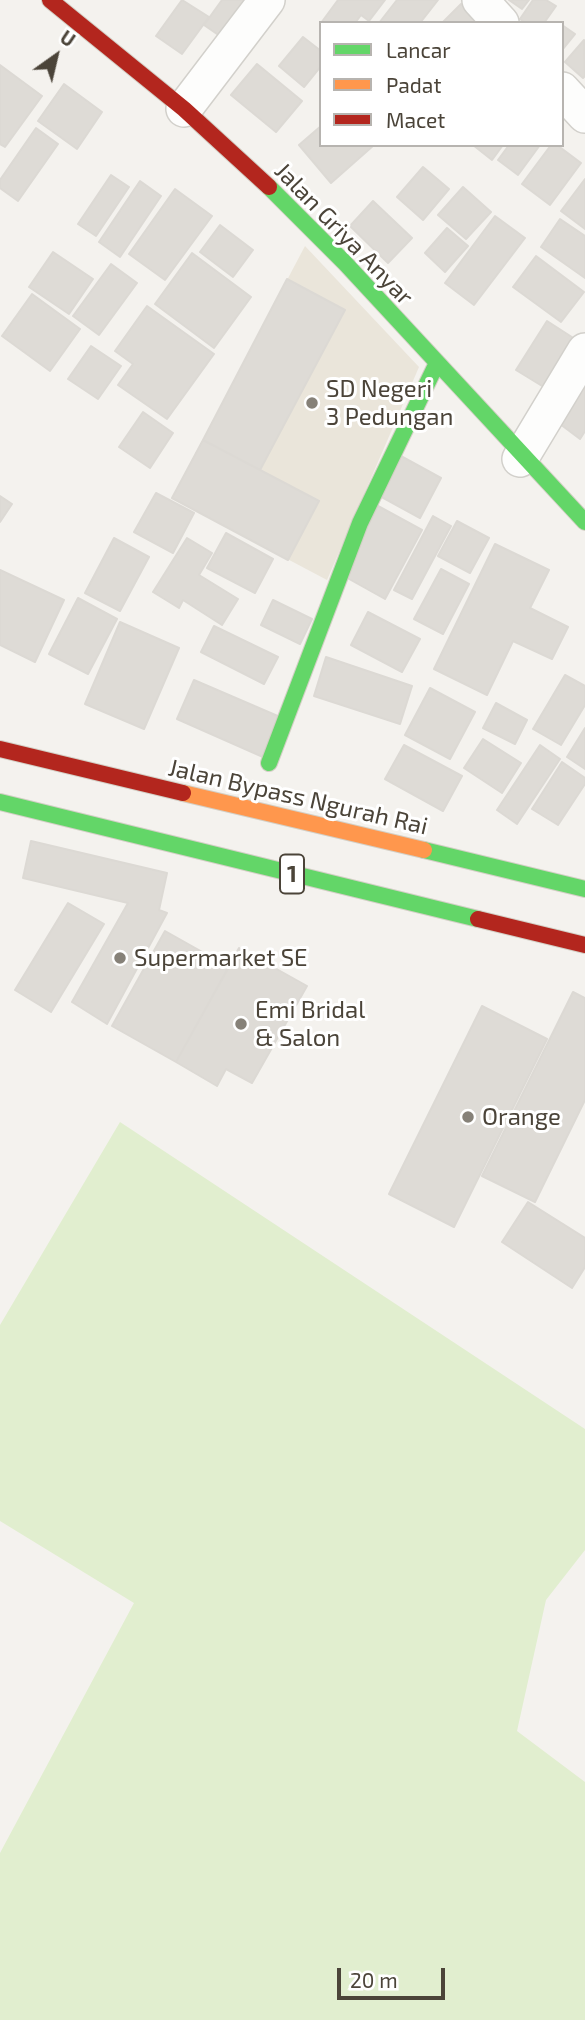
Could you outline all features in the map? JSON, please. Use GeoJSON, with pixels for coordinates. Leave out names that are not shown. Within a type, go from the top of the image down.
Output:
{"type":"FeatureCollection","features":[{"type":"Feature","properties":{"kind":"main road","name":"Jalan Griya Anyar"},"geometry":{"type":"LineString","coordinates":[[50,0],[184,109],[310,226],[437,363],[520,458],[585,523]]}},
{"type":"Feature","properties":{"kind":"main road"},"geometry":{"type":"LineString","coordinates":[[269,763],[360,523],[437,363]]}},
{"type":"Feature","properties":{"kind":"main road","name":"Jalan Bypass Ngurah Rai"},"geometry":{"type":"LineString","coordinates":[[0,749],[585,889]]}},
{"type":"Feature","properties":{"kind":"main road","name":"1"},"geometry":{"type":"LineString","coordinates":[[0,802],[585,945]]}},
{"type":"Feature","properties":{"kind":"street"},"geometry":{"type":"LineString","coordinates":[[184,109],[267,0]]}},
{"type":"Feature","properties":{"kind":"street"},"geometry":{"type":"LineString","coordinates":[[480,0],[499,21]]}},
{"type":"Feature","properties":{"kind":"street"},"geometry":{"type":"LineString","coordinates":[[564,92],[585,115]]}},
{"type":"Feature","properties":{"kind":"street"},"geometry":{"type":"LineString","coordinates":[[520,458],[585,351]]}},
{"type":"Feature","properties":{"kind":"shaded area","name":"SD Negeri 3 Pedungan"},"geometry":{"type":"Polygon","coordinates":[[[305,246],[419,367],[327,580],[172,498],[305,246]]]}},
{"type":"Feature","properties":{"kind":"green space"},"geometry":{"type":"Polygon","coordinates":[[[120,1122],[585,1429],[585,1550],[546,1600],[517,1731],[585,1782],[585,2020],[0,2020],[0,1853],[134,1603],[0,1521],[0,1325],[120,1122]]]}},
{"type":"Feature","properties":{"kind":"building"},"geometry":{"type":"Polygon","coordinates":[[[182,0],[209,17],[182,54],[156,36],[182,0]]]}},
{"type":"Feature","properties":{"kind":"building"},"geometry":{"type":"Polygon","coordinates":[[[222,0],[260,0],[230,43],[204,25],[222,0]]]}},
{"type":"Feature","properties":{"kind":"building"},"geometry":{"type":"Polygon","coordinates":[[[338,0],[385,0],[369,21],[361,15],[356,21],[322,21],[338,0]]]}},
{"type":"Feature","properties":{"kind":"building"},"geometry":{"type":"Polygon","coordinates":[[[397,0],[438,0],[422,21],[381,21],[397,0]]]}},
{"type":"Feature","properties":{"kind":"building"},"geometry":{"type":"Polygon","coordinates":[[[509,0],[529,0],[522,9],[509,0]]]}},
{"type":"Feature","properties":{"kind":"building"},"geometry":{"type":"Polygon","coordinates":[[[533,0],[546,0],[556,6],[545,21],[520,19],[533,0]]]}},
{"type":"Feature","properties":{"kind":"building"},"geometry":{"type":"Polygon","coordinates":[[[461,4],[478,21],[444,21],[461,4]]]}},
{"type":"Feature","properties":{"kind":"building"},"geometry":{"type":"Polygon","coordinates":[[[564,26],[575,34],[564,48],[564,26]]]}},
{"type":"Feature","properties":{"kind":"building"},"geometry":{"type":"Polygon","coordinates":[[[303,37],[319,49],[319,68],[304,87],[279,66],[303,37]]]}},
{"type":"Feature","properties":{"kind":"building"},"geometry":{"type":"Polygon","coordinates":[[[584,40],[585,76],[583,78],[565,62],[584,40]]]}},
{"type":"Feature","properties":{"kind":"building"},"geometry":{"type":"Polygon","coordinates":[[[257,64],[302,101],[276,132],[231,95],[257,64]]]}},
{"type":"Feature","properties":{"kind":"building"},"geometry":{"type":"Polygon","coordinates":[[[0,65],[42,96],[5,147],[0,144],[0,65]]]}},
{"type":"Feature","properties":{"kind":"building"},"geometry":{"type":"Polygon","coordinates":[[[64,84],[102,112],[77,149],[38,121],[64,84]]]}},
{"type":"Feature","properties":{"kind":"building"},"geometry":{"type":"Polygon","coordinates":[[[36,128],[58,144],[18,201],[0,188],[0,180],[36,128]]]}},
{"type":"Feature","properties":{"kind":"building"},"geometry":{"type":"Polygon","coordinates":[[[319,128],[319,147],[372,147],[331,183],[299,145],[319,128]]]}},
{"type":"Feature","properties":{"kind":"building"},"geometry":{"type":"Polygon","coordinates":[[[476,147],[502,147],[492,160],[476,147]]]}},
{"type":"Feature","properties":{"kind":"building"},"geometry":{"type":"Polygon","coordinates":[[[508,147],[539,147],[518,175],[498,160],[508,147]]]}},
{"type":"Feature","properties":{"kind":"building"},"geometry":{"type":"Polygon","coordinates":[[[550,147],[560,147],[581,163],[550,205],[522,184],[550,147]]]}},
{"type":"Feature","properties":{"kind":"building"},"geometry":{"type":"Polygon","coordinates":[[[423,167],[449,189],[423,220],[397,197],[423,167]]]}},
{"type":"Feature","properties":{"kind":"building"},"geometry":{"type":"Polygon","coordinates":[[[111,175],[129,187],[96,236],[78,224],[111,175]]]}},
{"type":"Feature","properties":{"kind":"building"},"geometry":{"type":"Polygon","coordinates":[[[585,179],[585,229],[561,211],[585,179]]]}},
{"type":"Feature","properties":{"kind":"building"},"geometry":{"type":"Polygon","coordinates":[[[140,181],[161,196],[120,257],[99,242],[140,181]]]}},
{"type":"Feature","properties":{"kind":"building"},"geometry":{"type":"Polygon","coordinates":[[[463,187],[491,212],[466,239],[438,215],[463,187]]]}},
{"type":"Feature","properties":{"kind":"building"},"geometry":{"type":"Polygon","coordinates":[[[175,189],[212,216],[165,280],[129,254],[175,189]]]}},
{"type":"Feature","properties":{"kind":"building"},"geometry":{"type":"Polygon","coordinates":[[[373,201],[412,238],[388,263],[350,226],[373,201]]]}},
{"type":"Feature","properties":{"kind":"building"},"geometry":{"type":"Polygon","coordinates":[[[495,216],[525,238],[474,305],[445,283],[495,216]]]}},
{"type":"Feature","properties":{"kind":"building"},"geometry":{"type":"Polygon","coordinates":[[[560,219],[585,236],[585,278],[541,247],[560,219]]]}},
{"type":"Feature","properties":{"kind":"building"},"geometry":{"type":"Polygon","coordinates":[[[220,225],[253,250],[233,277],[200,252],[220,225]]]}},
{"type":"Feature","properties":{"kind":"building"},"geometry":{"type":"Polygon","coordinates":[[[447,228],[468,246],[445,272],[425,253],[447,228]]]}},
{"type":"Feature","properties":{"kind":"building"},"geometry":{"type":"Polygon","coordinates":[[[53,252],[93,279],[69,314],[29,287],[53,252]]]}},
{"type":"Feature","properties":{"kind":"building"},"geometry":{"type":"Polygon","coordinates":[[[192,253],[251,297],[214,348],[155,304],[192,253]]]}},
{"type":"Feature","properties":{"kind":"building"},"geometry":{"type":"Polygon","coordinates":[[[536,256],[584,292],[561,322],[513,287],[536,256]]]}},
{"type":"Feature","properties":{"kind":"building"},"geometry":{"type":"Polygon","coordinates":[[[111,264],[137,283],[99,335],[73,316],[111,264]]]}},
{"type":"Feature","properties":{"kind":"building"},"geometry":{"type":"Polygon","coordinates":[[[287,279],[345,310],[260,470],[203,440],[287,279]]]}},
{"type":"Feature","properties":{"kind":"building"},"geometry":{"type":"Polygon","coordinates":[[[32,294],[80,329],[50,371],[2,336],[32,294]]]}},
{"type":"Feature","properties":{"kind":"building"},"geometry":{"type":"Polygon","coordinates":[[[147,306],[214,354],[167,419],[118,385],[133,364],[115,351],[147,306]]]}},
{"type":"Feature","properties":{"kind":"building"},"geometry":{"type":"Polygon","coordinates":[[[547,321],[578,341],[547,389],[516,370],[547,321]]]}},
{"type":"Feature","properties":{"kind":"building"},"geometry":{"type":"Polygon","coordinates":[[[91,346],[121,366],[98,399],[68,379],[91,346]]]}},
{"type":"Feature","properties":{"kind":"building"},"geometry":{"type":"Polygon","coordinates":[[[585,374],[585,431],[580,439],[552,418],[585,374]]]}},
{"type":"Feature","properties":{"kind":"building"},"geometry":{"type":"Polygon","coordinates":[[[143,412],[173,433],[150,468],[119,447],[143,412]]]}},
{"type":"Feature","properties":{"kind":"building"},"geometry":{"type":"Polygon","coordinates":[[[203,440],[319,501],[288,560],[172,498],[203,440]]]}},
{"type":"Feature","properties":{"kind":"building"},"geometry":{"type":"Polygon","coordinates":[[[399,455],[441,478],[420,518],[378,495],[399,455]]]}},
{"type":"Feature","properties":{"kind":"building"},"geometry":{"type":"Polygon","coordinates":[[[156,493],[194,513],[173,553],[134,532],[156,493]]]}},
{"type":"Feature","properties":{"kind":"building"},"geometry":{"type":"Polygon","coordinates":[[[0,496],[12,504],[0,522],[0,496]]]}},
{"type":"Feature","properties":{"kind":"building"},"geometry":{"type":"Polygon","coordinates":[[[378,506],[422,530],[385,599],[342,575],[378,506]]]}},
{"type":"Feature","properties":{"kind":"building"},"geometry":{"type":"Polygon","coordinates":[[[433,516],[451,526],[412,599],[394,590],[433,516]]]}},
{"type":"Feature","properties":{"kind":"building"},"geometry":{"type":"Polygon","coordinates":[[[457,521],[489,538],[470,573],[438,556],[457,521]]]}},
{"type":"Feature","properties":{"kind":"building"},"geometry":{"type":"Polygon","coordinates":[[[226,533],[273,559],[255,593],[207,568],[226,533]]]}},
{"type":"Feature","properties":{"kind":"building"},"geometry":{"type":"Polygon","coordinates":[[[114,538],[149,557],[120,611],[85,593],[114,538]]]}},
{"type":"Feature","properties":{"kind":"building"},"geometry":{"type":"Polygon","coordinates":[[[187,538],[212,553],[199,575],[238,599],[222,625],[183,600],[179,608],[153,592],[187,538]]]}},
{"type":"Feature","properties":{"kind":"building"},"geometry":{"type":"Polygon","coordinates":[[[495,544],[549,570],[530,608],[568,627],[552,659],[513,641],[487,695],[434,669],[495,544]]]}},
{"type":"Feature","properties":{"kind":"building"},"geometry":{"type":"Polygon","coordinates":[[[441,569],[469,584],[443,634],[414,619],[441,569]]]}},
{"type":"Feature","properties":{"kind":"building"},"geometry":{"type":"Polygon","coordinates":[[[0,570],[64,600],[35,662],[0,645],[0,570]]]}},
{"type":"Feature","properties":{"kind":"building"},"geometry":{"type":"Polygon","coordinates":[[[78,598],[117,619],[88,674],[49,654],[78,598]]]}},
{"type":"Feature","properties":{"kind":"building"},"geometry":{"type":"Polygon","coordinates":[[[273,600],[312,619],[300,644],[261,625],[273,600]]]}},
{"type":"Feature","properties":{"kind":"building"},"geometry":{"type":"Polygon","coordinates":[[[368,612],[420,639],[402,672],[351,645],[368,612]]]}},
{"type":"Feature","properties":{"kind":"building"},"geometry":{"type":"Polygon","coordinates":[[[120,622],[179,648],[144,729],[85,704],[120,622]]]}},
{"type":"Feature","properties":{"kind":"building"},"geometry":{"type":"Polygon","coordinates":[[[214,626],[278,657],[264,684],[201,652],[214,626]]]}},
{"type":"Feature","properties":{"kind":"building"},"geometry":{"type":"Polygon","coordinates":[[[326,657],[412,686],[400,724],[314,696],[326,657]]]}},
{"type":"Feature","properties":{"kind":"building"},"geometry":{"type":"Polygon","coordinates":[[[565,675],[585,686],[585,705],[561,745],[533,729],[565,675]]]}},
{"type":"Feature","properties":{"kind":"building"},"geometry":{"type":"Polygon","coordinates":[[[194,680],[280,717],[263,757],[177,719],[194,680]]]}},
{"type":"Feature","properties":{"kind":"building"},"geometry":{"type":"Polygon","coordinates":[[[430,688],[475,712],[450,759],[405,735],[430,688]]]}},
{"type":"Feature","properties":{"kind":"building"},"geometry":{"type":"Polygon","coordinates":[[[496,703],[527,720],[515,744],[483,728],[496,703]]]}},
{"type":"Feature","properties":{"kind":"building"},"geometry":{"type":"Polygon","coordinates":[[[585,728],[585,769],[567,757],[585,728]]]}},
{"type":"Feature","properties":{"kind":"building"},"geometry":{"type":"Polygon","coordinates":[[[483,739],[521,763],[502,793],[464,768],[483,739]]]}},
{"type":"Feature","properties":{"kind":"building"},"geometry":{"type":"Polygon","coordinates":[[[404,745],[462,776],[443,811],[385,779],[404,745]]]}},
{"type":"Feature","properties":{"kind":"building"},"geometry":{"type":"Polygon","coordinates":[[[540,745],[560,759],[517,824],[497,810],[540,745]]]}},
{"type":"Feature","properties":{"kind":"building"},"geometry":{"type":"Polygon","coordinates":[[[562,762],[585,778],[585,784],[558,825],[532,809],[562,762]]]}},
{"type":"Feature","properties":{"kind":"building","name":"Supermarket SE"},"geometry":{"type":"Polygon","coordinates":[[[31,841],[167,873],[159,910],[167,913],[107,1024],[72,1002],[128,903],[23,878],[31,841]]]}},
{"type":"Feature","properties":{"kind":"building"},"geometry":{"type":"Polygon","coordinates":[[[68,903],[104,924],[51,1012],[15,990],[68,903]]]}},
{"type":"Feature","properties":{"kind":"building"},"geometry":{"type":"Polygon","coordinates":[[[165,931],[229,967],[176,1062],[112,1026],[165,931]]]}},
{"type":"Feature","properties":{"kind":"building","name":"Emi Bridal & Salon"},"geometry":{"type":"Polygon","coordinates":[[[239,948],[307,986],[252,1083],[226,1069],[217,1086],[176,1062],[239,948]]]}},
{"type":"Feature","properties":{"kind":"building"},"geometry":{"type":"Polygon","coordinates":[[[573,992],[585,998],[585,1100],[535,1202],[482,1176],[573,992]]]}},
{"type":"Feature","properties":{"kind":"building","name":"Orange"},"geometry":{"type":"Polygon","coordinates":[[[482,1006],[547,1039],[454,1227],[389,1194],[482,1006]]]}},
{"type":"Feature","properties":{"kind":"building"},"geometry":{"type":"Polygon","coordinates":[[[528,1202],[585,1238],[585,1267],[572,1288],[502,1242],[528,1202]]]}},
{"type":"Feature","properties":{"kind":"traffic: fast"},"geometry":{"type":"LineString","coordinates":[[269,187],[345,263],[585,522]]}},
{"type":"Feature","properties":{"kind":"traffic: fast"},"geometry":{"type":"LineString","coordinates":[[269,763],[360,523],[437,363]]}},
{"type":"Feature","properties":{"kind":"traffic: fast"},"geometry":{"type":"LineString","coordinates":[[0,802],[478,919]]}},
{"type":"Feature","properties":{"kind":"traffic: fast"},"geometry":{"type":"LineString","coordinates":[[424,850],[585,889]]}},
{"type":"Feature","properties":{"kind":"traffic: slow"},"geometry":{"type":"LineString","coordinates":[[183,793],[424,850]]}},
{"type":"Feature","properties":{"kind":"traffic: jam"},"geometry":{"type":"LineString","coordinates":[[50,0],[184,109],[269,187]]}},
{"type":"Feature","properties":{"kind":"traffic: jam"},"geometry":{"type":"LineString","coordinates":[[0,749],[183,793]]}},
{"type":"Feature","properties":{"kind":"traffic: jam"},"geometry":{"type":"LineString","coordinates":[[478,919],[585,945]]}},
{"type":"Feature","properties":{"kind":"place","name":"SD Negeri 3 Pedungan"},"geometry":{"type":"Point","coordinates":[312,403]}},
{"type":"Feature","properties":{"kind":"place","name":"Supermarket SE"},"geometry":{"type":"Point","coordinates":[120,958]}},
{"type":"Feature","properties":{"kind":"place","name":"Emi Bridal & Salon"},"geometry":{"type":"Point","coordinates":[241,1024]}},
{"type":"Feature","properties":{"kind":"place","name":"Orange"},"geometry":{"type":"Point","coordinates":[468,1117]}}]}
